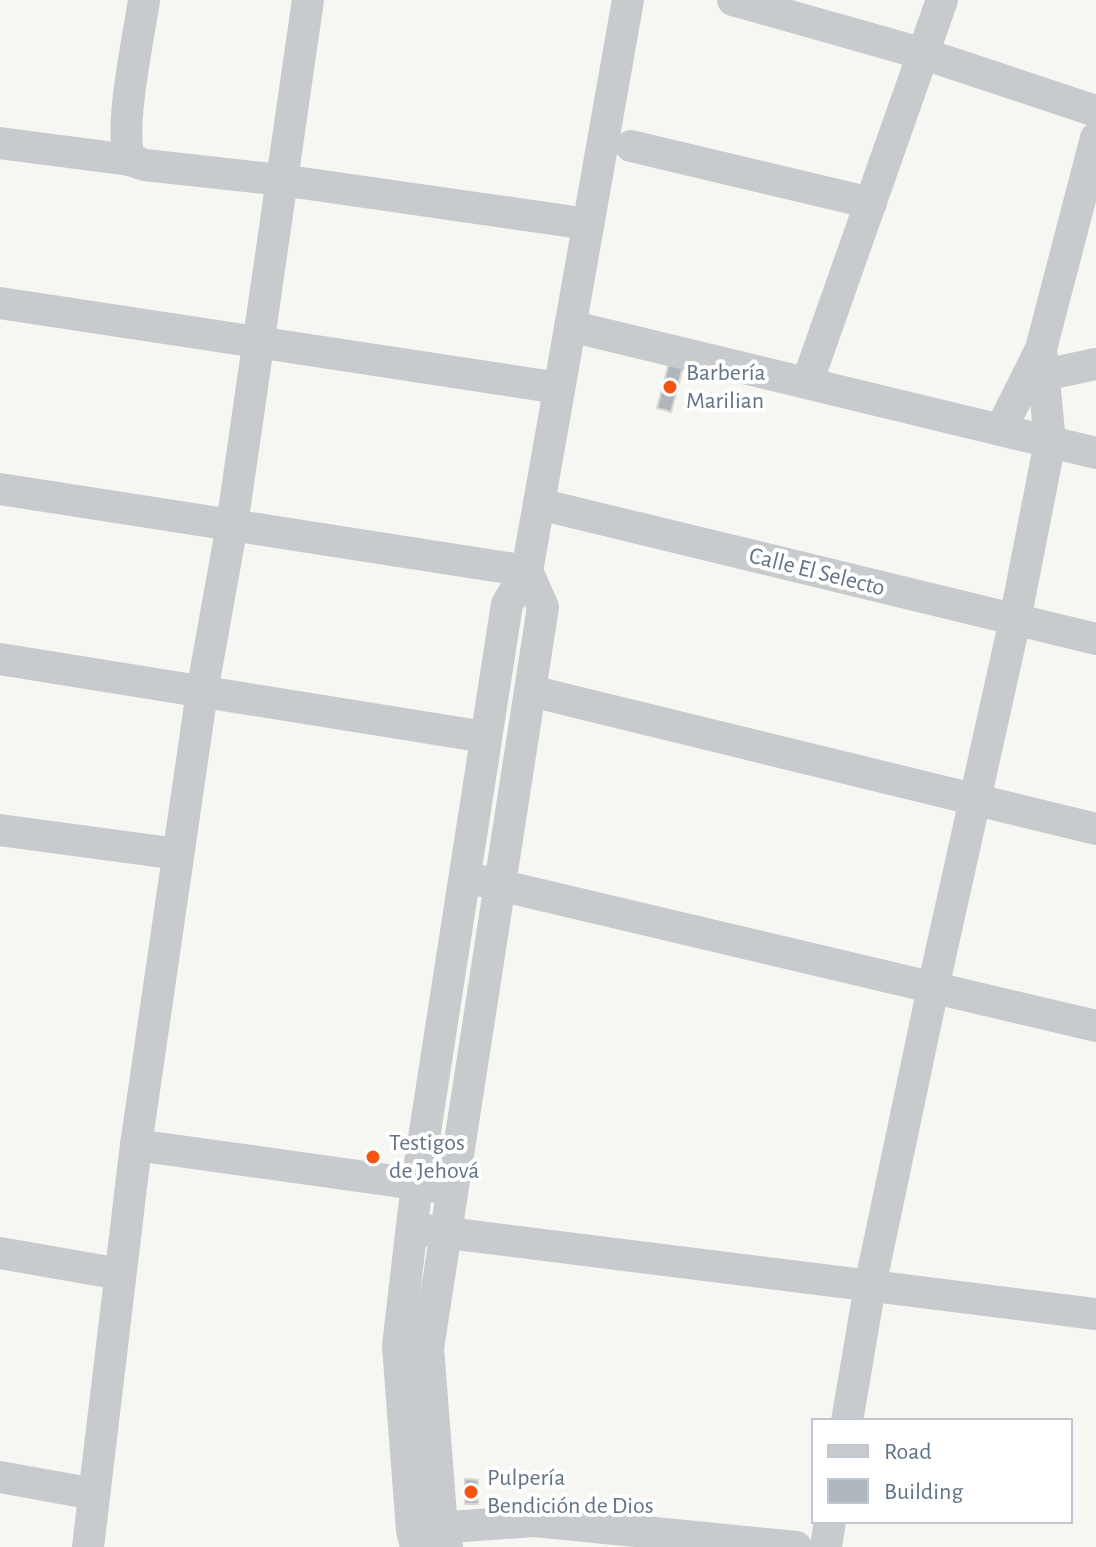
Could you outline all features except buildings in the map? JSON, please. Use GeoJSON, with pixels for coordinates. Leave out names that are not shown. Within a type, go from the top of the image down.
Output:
{"type":"FeatureCollection","features":[{"type":"Feature","properties":{"kind":"street"},"geometry":{"type":"LineString","coordinates":[[130,160],[125,147],[126,125],[144,0]]}},
{"type":"Feature","properties":{"kind":"street"},"geometry":{"type":"LineString","coordinates":[[88,1547],[136,1145],[202,692],[232,525],[308,0]]}},
{"type":"Feature","properties":{"kind":"street"},"geometry":{"type":"LineString","coordinates":[[429,1538],[398,1346],[417,1183],[507,604],[527,571],[628,0]]}},
{"type":"Feature","properties":{"kind":"street"},"geometry":{"type":"LineString","coordinates":[[733,0],[924,54],[1096,111]]}},
{"type":"Feature","properties":{"kind":"street"},"geometry":{"type":"LineString","coordinates":[[807,383],[942,0]]}},
{"type":"Feature","properties":{"kind":"street"},"geometry":{"type":"LineString","coordinates":[[1001,429],[1042,362],[1096,138]]}},
{"type":"Feature","properties":{"kind":"street"},"geometry":{"type":"LineString","coordinates":[[0,143],[588,224]]}},
{"type":"Feature","properties":{"kind":"street"},"geometry":{"type":"LineString","coordinates":[[631,146],[871,203]]}},
{"type":"Feature","properties":{"kind":"street"},"geometry":{"type":"LineString","coordinates":[[0,303],[559,388]]}},
{"type":"Feature","properties":{"kind":"street"},"geometry":{"type":"LineString","coordinates":[[570,326],[1096,453]]}},
{"type":"Feature","properties":{"kind":"street"},"geometry":{"type":"LineString","coordinates":[[1042,362],[1096,364]]}},
{"type":"Feature","properties":{"kind":"street"},"geometry":{"type":"LineString","coordinates":[[847,1419],[870,1286],[1015,620],[1050,442],[1042,362]]}},
{"type":"Feature","properties":{"kind":"street"},"geometry":{"type":"LineString","coordinates":[[0,489],[527,571]]}},
{"type":"Feature","properties":{"kind":"street","name":"Calle El Selecto"},"geometry":{"type":"LineString","coordinates":[[539,504],[1096,639]]}},
{"type":"Feature","properties":{"kind":"street"},"geometry":{"type":"LineString","coordinates":[[429,1538],[428,1348],[543,607],[527,571]]}},
{"type":"Feature","properties":{"kind":"street"},"geometry":{"type":"LineString","coordinates":[[0,659],[485,737]]}},
{"type":"Feature","properties":{"kind":"street"},"geometry":{"type":"LineString","coordinates":[[531,691],[1096,829]]}},
{"type":"Feature","properties":{"kind":"street"},"geometry":{"type":"LineString","coordinates":[[0,830],[178,854]]}},
{"type":"Feature","properties":{"kind":"street"},"geometry":{"type":"LineString","coordinates":[[463,877],[1096,1026]]}},
{"type":"Feature","properties":{"kind":"street"},"geometry":{"type":"LineString","coordinates":[[136,1145],[452,1189]]}},
{"type":"Feature","properties":{"kind":"street"},"geometry":{"type":"LineString","coordinates":[[413,1228],[1096,1314]]}},
{"type":"Feature","properties":{"kind":"street"},"geometry":{"type":"LineString","coordinates":[[0,1253],[120,1274]]}},
{"type":"Feature","properties":{"kind":"street"},"geometry":{"type":"LineString","coordinates":[[0,1477],[94,1494]]}},
{"type":"Feature","properties":{"kind":"street"},"geometry":{"type":"LineString","coordinates":[[429,1538],[534,1521],[796,1547]]}},
{"type":"Feature","properties":{"kind":"street"},"geometry":{"type":"LineString","coordinates":[[826,1547],[830,1523]]}},
{"type":"Feature","properties":{"kind":"place","name":"Barbería Marilian"},"geometry":{"type":"Point","coordinates":[670,387]}},
{"type":"Feature","properties":{"kind":"place","name":"Testigos de Jehová"},"geometry":{"type":"Point","coordinates":[373,1157]}},
{"type":"Feature","properties":{"kind":"place","name":"Pulpería Bendición de Dios"},"geometry":{"type":"Point","coordinates":[471,1492]}}]}
